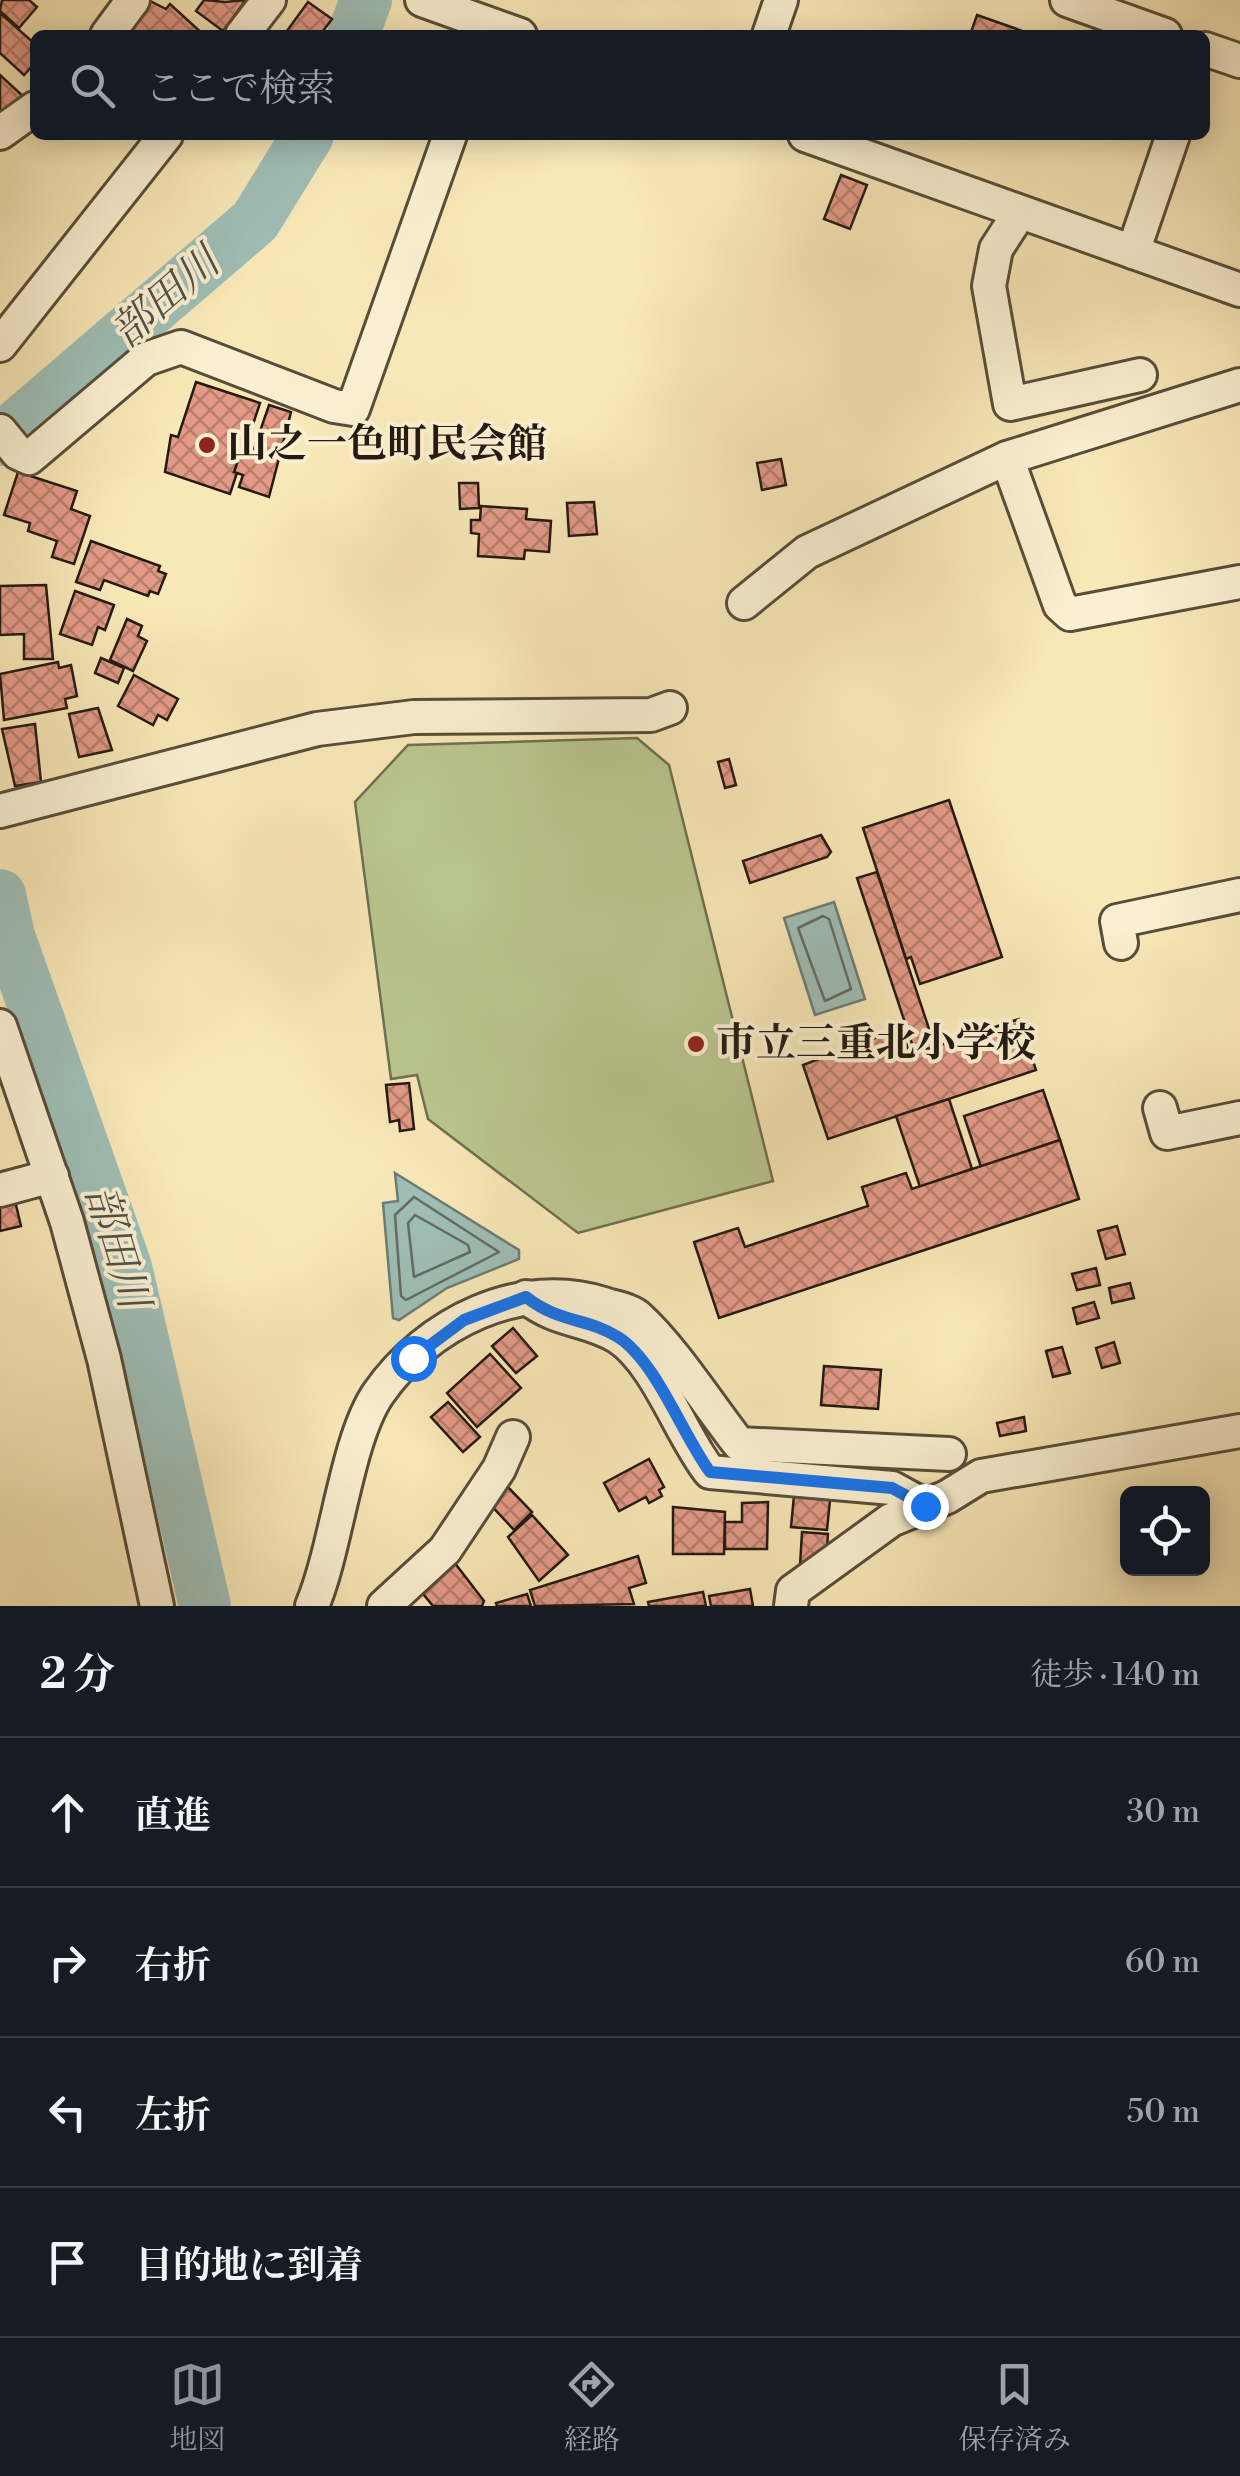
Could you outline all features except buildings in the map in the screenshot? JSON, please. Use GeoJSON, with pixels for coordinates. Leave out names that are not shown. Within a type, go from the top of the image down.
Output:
{"type":"FeatureCollection","features":[{"type":"Feature","properties":{"kind":"street"},"geometry":{"type":"LineString","coordinates":[[111,30],[133,0]]}},
{"type":"Feature","properties":{"kind":"street"},"geometry":{"type":"LineString","coordinates":[[246,30],[269,0]]}},
{"type":"Feature","properties":{"kind":"street"},"geometry":{"type":"LineString","coordinates":[[422,0],[498,24]]}},
{"type":"Feature","properties":{"kind":"street"},"geometry":{"type":"LineString","coordinates":[[771,30],[781,0]]}},
{"type":"Feature","properties":{"kind":"street"},"geometry":{"type":"LineString","coordinates":[[1066,0],[1151,30]]}},
{"type":"Feature","properties":{"kind":"street"},"geometry":{"type":"LineString","coordinates":[[1210,51],[1240,62]]}},
{"type":"Feature","properties":{"kind":"street"},"geometry":{"type":"LineString","coordinates":[[0,133],[30,112]]}},
{"type":"Feature","properties":{"kind":"street"},"geometry":{"type":"LineString","coordinates":[[0,345],[162,140]]}},
{"type":"Feature","properties":{"kind":"street"},"geometry":{"type":"LineString","coordinates":[[9,442],[30,458],[146,359],[181,347],[353,410],[448,140]]}},
{"type":"Feature","properties":{"kind":"street"},"geometry":{"type":"LineString","coordinates":[[820,140],[1240,290]]}},
{"type":"Feature","properties":{"kind":"street"},"geometry":{"type":"LineString","coordinates":[[1132,252],[1171,140]]}},
{"type":"Feature","properties":{"kind":"street"},"geometry":{"type":"LineString","coordinates":[[1020,212],[996,250],[988,286],[1010,404],[1140,375]]}},
{"type":"Feature","properties":{"kind":"street"},"geometry":{"type":"LineString","coordinates":[[744,602],[807,552],[1008,458],[1240,385]]}},
{"type":"Feature","properties":{"kind":"street"},"geometry":{"type":"LineString","coordinates":[[1008,458],[1060,605],[1070,614],[1240,582]]}},
{"type":"Feature","properties":{"kind":"street"},"geometry":{"type":"LineString","coordinates":[[5,811],[318,729],[414,717],[651,715],[670,708]]}},
{"type":"Feature","properties":{"kind":"street"},"geometry":{"type":"LineString","coordinates":[[1122,943],[1117,921],[1240,896]]}},
{"type":"Feature","properties":{"kind":"street"},"geometry":{"type":"LineString","coordinates":[[0,1026],[52,1176],[104,1359],[157,1606]]}},
{"type":"Feature","properties":{"kind":"street"},"geometry":{"type":"LineString","coordinates":[[1160,1108],[1167,1133],[1240,1118]]}},
{"type":"Feature","properties":{"kind":"street"},"geometry":{"type":"LineString","coordinates":[[0,1190],[52,1176]]}},
{"type":"Feature","properties":{"kind":"street"},"geometry":{"type":"LineString","coordinates":[[312,1606],[359,1442],[378,1395],[436,1337],[494,1306],[526,1297],[560,1293],[637,1315],[739,1444],[949,1454]]}},
{"type":"Feature","properties":{"kind":"street"},"geometry":{"type":"LineString","coordinates":[[526,1297],[548,1314],[621,1339],[664,1393],[710,1472],[892,1488],[925,1506]]}},
{"type":"Feature","properties":{"kind":"street"},"geometry":{"type":"LineString","coordinates":[[791,1606],[793,1591],[890,1520],[981,1476],[1240,1431]]}},
{"type":"Feature","properties":{"kind":"street"},"geometry":{"type":"LineString","coordinates":[[384,1606],[445,1550],[499,1469],[514,1437]]}},
{"type":"Feature","properties":{"kind":"green space"},"geometry":{"type":"Polygon","coordinates":[[[637,738],[669,765],[773,1181],[578,1233],[428,1119],[417,1075],[391,1079],[355,802],[408,745],[637,738]]]}},
{"type":"Feature","properties":{"kind":"water"},"geometry":{"type":"Polygon","coordinates":[[[834,902],[865,999],[815,1015],[784,918],[834,902]]]}},
{"type":"Feature","properties":{"kind":"water"},"geometry":{"type":"Polygon","coordinates":[[[395,1173],[519,1250],[519,1259],[447,1288],[399,1320],[393,1318],[383,1203],[398,1201],[395,1173]]]}},
{"type":"Feature","properties":{"kind":"waterway","name":"部田川"},"geometry":{"type":"LineString","coordinates":[[355,30],[366,0]]}},
{"type":"Feature","properties":{"kind":"waterway","name":"部田川"},"geometry":{"type":"LineString","coordinates":[[0,440],[255,221],[305,140]]}},
{"type":"Feature","properties":{"kind":"waterway","name":"部田川"},"geometry":{"type":"LineString","coordinates":[[0,895],[9,936],[126,1267],[205,1606]]}},
{"type":"Feature","properties":{"kind":"place","name":"山之一色町民会館"},"geometry":{"type":"Point","coordinates":[207,445]}},
{"type":"Feature","properties":{"kind":"place","name":"市立三重北小学校"},"geometry":{"type":"Point","coordinates":[696,1044]}},
{"type":"Feature","properties":{"kind":"route"},"geometry":{"type":"LineString","coordinates":[[413,1358],[436,1337],[464,1320],[526,1297],[548,1314],[621,1339],[664,1393],[710,1472],[718,1476],[892,1488],[925,1506]]}}]}
